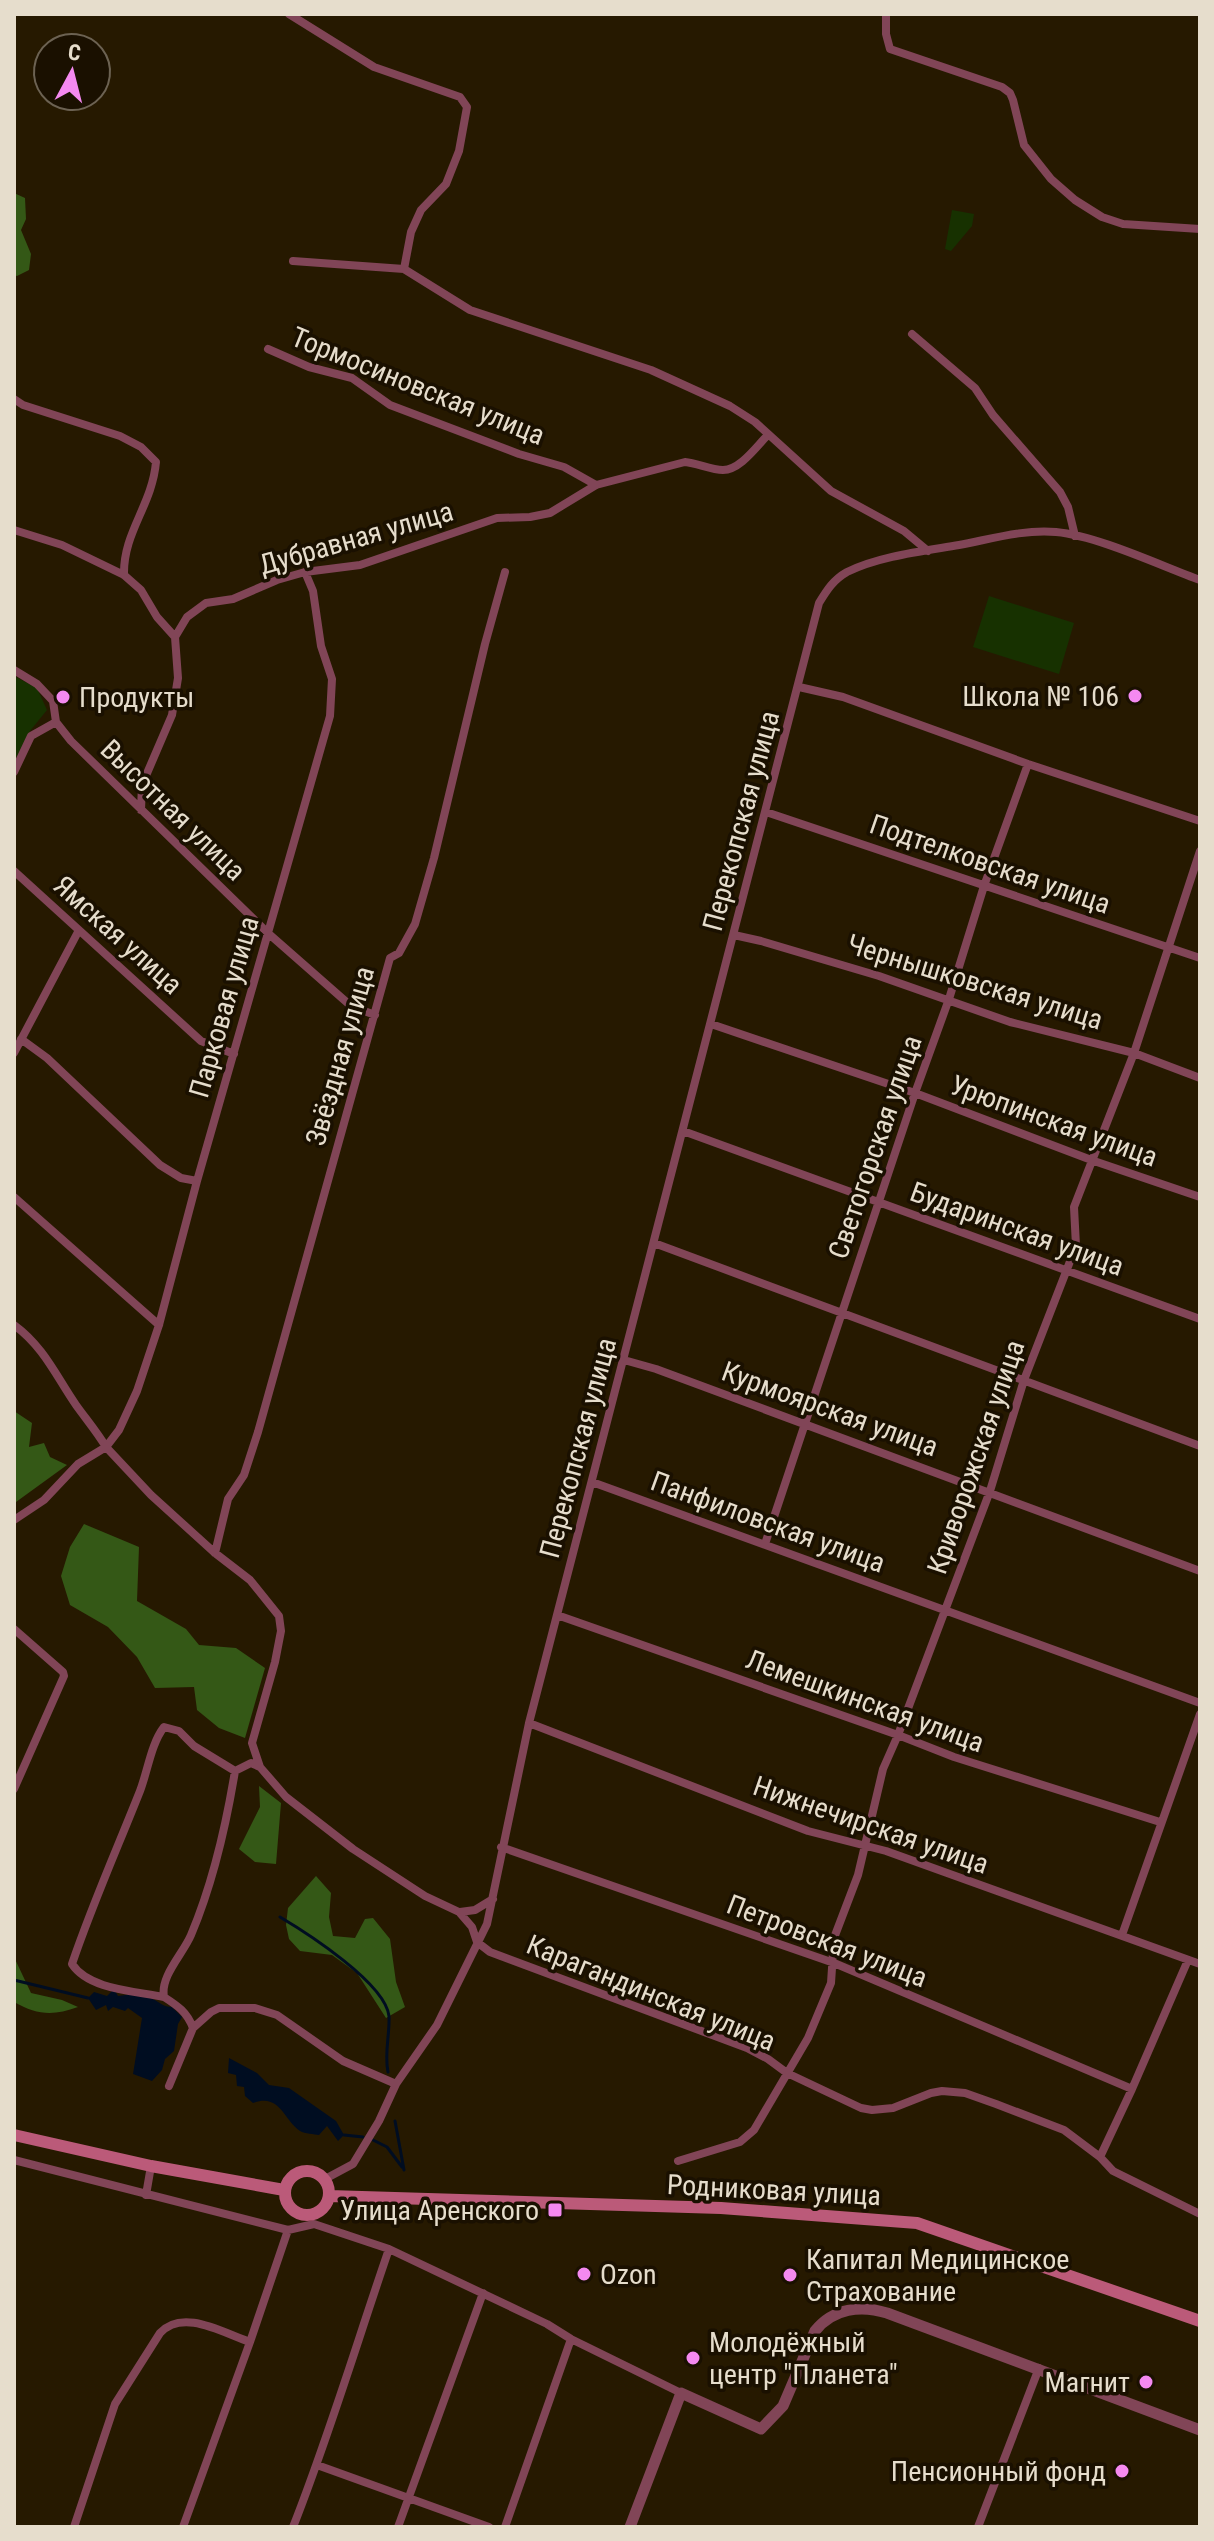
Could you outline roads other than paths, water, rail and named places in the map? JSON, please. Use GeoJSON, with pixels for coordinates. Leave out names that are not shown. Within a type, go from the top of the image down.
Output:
{"type":"FeatureCollection","features":[{"type":"Feature","properties":{"kind":"main road"},"geometry":{"type":"LineString","coordinates":[[14,2135],[151,2166],[284,2190]]}},
{"type":"Feature","properties":{"kind":"main road"},"geometry":{"type":"LineString","coordinates":[[310,2170],[325,2179],[329,2196],[320,2211],[304,2221],[288,2207],[284,2190],[293,2175],[310,2170]]}},
{"type":"Feature","properties":{"kind":"main road","name":"Родниковая улица"},"geometry":{"type":"LineString","coordinates":[[329,2196],[721,2208],[917,2223],[1200,2321]]}},
{"type":"Feature","properties":{"kind":"street"},"geometry":{"type":"LineString","coordinates":[[289,14],[374,67],[460,97],[467,107],[459,151],[446,184],[421,210],[411,232],[404,269]]}},
{"type":"Feature","properties":{"kind":"street"},"geometry":{"type":"LineString","coordinates":[[886,14],[890,49],[1002,87],[1010,93],[1024,145],[1051,179],[1075,200],[1102,217],[1123,224],[1200,229]]}},
{"type":"Feature","properties":{"kind":"street"},"geometry":{"type":"LineString","coordinates":[[293,261],[404,269],[470,310],[651,370],[730,406],[755,422],[831,491],[904,531],[928,551]]}},
{"type":"Feature","properties":{"kind":"street"},"geometry":{"type":"LineString","coordinates":[[912,334],[975,388],[993,415],[1060,492],[1068,507],[1075,536]]}},
{"type":"Feature","properties":{"kind":"street","name":"Тормосиновская улица"},"geometry":{"type":"LineString","coordinates":[[268,349],[309,367],[352,378],[390,405],[519,454],[564,467],[596,485]]}},
{"type":"Feature","properties":{"kind":"street"},"geometry":{"type":"LineString","coordinates":[[14,399],[23,405],[120,436],[141,447],[156,462],[154,484],[128,540],[124,575]]}},
{"type":"Feature","properties":{"kind":"street","name":"Дубравная улица"},"geometry":{"type":"LineString","coordinates":[[175,637],[187,617],[206,603],[233,599],[305,572],[360,565],[497,518],[550,513],[596,485],[685,462],[723,470],[737,466],[767,436]]}},
{"type":"Feature","properties":{"kind":"street"},"geometry":{"type":"LineString","coordinates":[[14,530],[62,545],[124,575],[141,590],[157,617],[175,637],[178,678],[172,715],[142,785],[141,810]]}},
{"type":"Feature","properties":{"kind":"street"},"geometry":{"type":"LineString","coordinates":[[1200,580],[1056,532],[1028,532],[859,567],[830,584],[819,603],[799,687],[843,697],[1028,764],[1200,821]]}},
{"type":"Feature","properties":{"kind":"street","name":"Парковая улица"},"geometry":{"type":"LineString","coordinates":[[106,1447],[119,1430],[137,1391],[159,1325],[330,716],[332,679],[321,646],[313,591],[305,572]]}},
{"type":"Feature","properties":{"kind":"street","name":"Звёздная улица"},"geometry":{"type":"LineString","coordinates":[[215,1553],[228,1499],[244,1475],[258,1432],[390,958],[399,953],[415,924],[505,572]]}},
{"type":"Feature","properties":{"kind":"street","name":"Высотная улица"},"geometry":{"type":"LineString","coordinates":[[14,670],[37,684],[53,701],[56,722],[71,741],[269,934],[351,1006],[375,1015]]}},
{"type":"Feature","properties":{"kind":"street","name":"Перекопская улица"},"geometry":{"type":"LineString","coordinates":[[325,2179],[353,2164],[379,2121],[396,2084],[437,2025],[487,1924],[529,1723],[799,687]]}},
{"type":"Feature","properties":{"kind":"street"},"geometry":{"type":"LineString","coordinates":[[14,772],[31,736],[56,722]]}},
{"type":"Feature","properties":{"kind":"street","name":"Светогорская улица"},"geometry":{"type":"LineString","coordinates":[[765,1544],[949,999],[984,886],[1028,764]]}},
{"type":"Feature","properties":{"kind":"street","name":"Подтелковская улица"},"geometry":{"type":"LineString","coordinates":[[766,812],[1200,958]]}},
{"type":"Feature","properties":{"kind":"street","name":"Криворожская улица"},"geometry":{"type":"LineString","coordinates":[[678,2161],[740,2142],[754,2130],[818,2017],[831,1983],[834,1938],[858,1875],[883,1769],[990,1491],[1024,1380],[1076,1246],[1074,1207],[1134,1053],[1200,851]]}},
{"type":"Feature","properties":{"kind":"street","name":"Ямская улица"},"geometry":{"type":"LineString","coordinates":[[14,871],[201,1041],[234,1054]]}},
{"type":"Feature","properties":{"kind":"street"},"geometry":{"type":"LineString","coordinates":[[14,1053],[79,930]]}},
{"type":"Feature","properties":{"kind":"street","name":"Чернышковская улица"},"geometry":{"type":"LineString","coordinates":[[734,935],[949,999],[1010,1022],[1134,1053],[1200,1078]]}},
{"type":"Feature","properties":{"kind":"street","name":"Урюпинская улица"},"geometry":{"type":"LineString","coordinates":[[711,1024],[915,1093],[1094,1161],[1200,1197]]}},
{"type":"Feature","properties":{"kind":"street"},"geometry":{"type":"LineString","coordinates":[[21,1039],[47,1058],[160,1165],[181,1178],[197,1181]]}},
{"type":"Feature","properties":{"kind":"street","name":"Бударинская улица"},"geometry":{"type":"LineString","coordinates":[[683,1131],[1200,1319]]}},
{"type":"Feature","properties":{"kind":"street"},"geometry":{"type":"LineString","coordinates":[[14,1197],[159,1325]]}},
{"type":"Feature","properties":{"kind":"street"},"geometry":{"type":"LineString","coordinates":[[654,1243],[1200,1446]]}},
{"type":"Feature","properties":{"kind":"street"},"geometry":{"type":"LineString","coordinates":[[14,1325],[53,1367],[106,1447],[151,1495],[250,1580],[279,1616],[281,1631],[275,1662],[252,1743],[260,1767],[286,1797],[353,1849],[425,1896],[459,1912],[472,1927],[477,1942]]}},
{"type":"Feature","properties":{"kind":"street","name":"Курмоярская улица"},"geometry":{"type":"LineString","coordinates":[[624,1360],[990,1491],[1200,1571]]}},
{"type":"Feature","properties":{"kind":"street"},"geometry":{"type":"LineString","coordinates":[[14,1520],[44,1500],[78,1464],[106,1447]]}},
{"type":"Feature","properties":{"kind":"street","name":"Панфиловская улица"},"geometry":{"type":"LineString","coordinates":[[592,1482],[1200,1703]]}},
{"type":"Feature","properties":{"kind":"street","name":"Лемешкинская улица"},"geometry":{"type":"LineString","coordinates":[[557,1615],[954,1757],[1160,1822]]}},
{"type":"Feature","properties":{"kind":"street"},"geometry":{"type":"LineString","coordinates":[[14,1629],[64,1676],[14,1789]]}},
{"type":"Feature","properties":{"kind":"street"},"geometry":{"type":"LineString","coordinates":[[1122,1935],[1200,1714]]}},
{"type":"Feature","properties":{"kind":"street","name":"Нижнечирская улица"},"geometry":{"type":"LineString","coordinates":[[529,1723],[808,1831],[886,1851],[1200,1964]]}},
{"type":"Feature","properties":{"kind":"street"},"geometry":{"type":"LineString","coordinates":[[193,2028],[188,2015],[164,1997],[93,1982],[77,1972],[72,1964],[164,1727],[179,1731],[194,1746],[235,1771]]}},
{"type":"Feature","properties":{"kind":"street"},"geometry":{"type":"LineString","coordinates":[[235,1771],[251,1763],[260,1767]]}},
{"type":"Feature","properties":{"kind":"street"},"geometry":{"type":"LineString","coordinates":[[164,1997],[163,1986],[191,1936],[211,1878],[235,1771]]}},
{"type":"Feature","properties":{"kind":"street","name":"Петровская улица"},"geometry":{"type":"LineString","coordinates":[[501,1847],[834,1963],[1132,2089]]}},
{"type":"Feature","properties":{"kind":"street"},"geometry":{"type":"LineString","coordinates":[[459,1912],[475,1910],[493,1899]]}},
{"type":"Feature","properties":{"kind":"street","name":"Карагандинская улица"},"geometry":{"type":"LineString","coordinates":[[477,1942],[498,1956],[747,2048],[787,2073],[850,2105],[872,2110],[893,2108],[931,2093],[965,2093],[1064,2130],[1113,2171],[1200,2214]]}},
{"type":"Feature","properties":{"kind":"street"},"geometry":{"type":"LineString","coordinates":[[1100,2157],[1188,1960]]}},
{"type":"Feature","properties":{"kind":"street"},"geometry":{"type":"LineString","coordinates":[[169,2086],[193,2028],[219,2008],[267,2011],[343,2061],[396,2084]]}},
{"type":"Feature","properties":{"kind":"street"},"geometry":{"type":"LineString","coordinates":[[14,2160],[288,2230]]}},
{"type":"Feature","properties":{"kind":"street"},"geometry":{"type":"LineString","coordinates":[[146,2195],[151,2166]]}},
{"type":"Feature","properties":{"kind":"street"},"geometry":{"type":"LineString","coordinates":[[183,2527],[288,2230],[304,2221],[389,2249],[547,2324],[681,2393],[761,2429],[783,2406],[812,2334],[824,2321],[846,2310],[876,2310],[1200,2430]]}},
{"type":"Feature","properties":{"kind":"street"},"geometry":{"type":"LineString","coordinates":[[293,2527],[317,2465],[389,2249]]}},
{"type":"Feature","properties":{"kind":"street"},"geometry":{"type":"LineString","coordinates":[[398,2527],[483,2293]]}},
{"type":"Feature","properties":{"kind":"street"},"geometry":{"type":"LineString","coordinates":[[74,2527],[115,2404],[160,2333],[168,2325],[179,2321],[195,2323],[250,2342]]}},
{"type":"Feature","properties":{"kind":"street"},"geometry":{"type":"LineString","coordinates":[[505,2527],[571,2339]]}},
{"type":"Feature","properties":{"kind":"street"},"geometry":{"type":"LineString","coordinates":[[978,2527],[1039,2368]]}},
{"type":"Feature","properties":{"kind":"street"},"geometry":{"type":"LineString","coordinates":[[630,2527],[681,2393]]}},
{"type":"Feature","properties":{"kind":"street"},"geometry":{"type":"LineString","coordinates":[[317,2465],[489,2527]]}},
{"type":"Feature","properties":{"kind":"water"},"geometry":{"type":"Polygon","coordinates":[[[114,1989],[118,1996],[136,1994],[149,1997],[172,2007],[182,2017],[174,2051],[165,2059],[162,2070],[152,2081],[133,2074],[142,2018],[128,2008],[125,2011],[113,2007],[108,2011],[106,2005],[96,2010],[88,1998],[94,1992],[107,1996],[114,1989]]]}},
{"type":"Feature","properties":{"kind":"water"},"geometry":{"type":"Polygon","coordinates":[[[229,2058],[257,2073],[269,2085],[289,2088],[336,2121],[344,2135],[338,2141],[327,2126],[319,2135],[302,2132],[275,2104],[269,2101],[253,2103],[245,2096],[244,2087],[237,2086],[236,2075],[228,2073],[229,2058]]]}},
{"type":"Feature","properties":{"kind":"waterway"},"geometry":{"type":"LineString","coordinates":[[280,1917],[360,1974],[384,2003],[389,2016],[388,2072]]}},
{"type":"Feature","properties":{"kind":"waterway"},"geometry":{"type":"LineString","coordinates":[[14,1980],[88,1998]]}},
{"type":"Feature","properties":{"kind":"waterway"},"geometry":{"type":"LineString","coordinates":[[395,2121],[404,2170]]}},
{"type":"Feature","properties":{"kind":"waterway"},"geometry":{"type":"LineString","coordinates":[[344,2135],[363,2137]]}},
{"type":"Feature","properties":{"kind":"waterway"},"geometry":{"type":"LineString","coordinates":[[373,2140],[387,2147],[402,2167]]}},
{"type":"Feature","properties":{"kind":"place","name":"Школа № 106"},"geometry":{"type":"Point","coordinates":[1135,696]}},
{"type":"Feature","properties":{"kind":"place","name":"Продукты"},"geometry":{"type":"Point","coordinates":[63,697]}},
{"type":"Feature","properties":{"kind":"place","name":"Улица Аренского"},"geometry":{"type":"Point","coordinates":[555,2210]}},
{"type":"Feature","properties":{"kind":"place","name":"Ozon"},"geometry":{"type":"Point","coordinates":[584,2274]}},
{"type":"Feature","properties":{"kind":"place","name":"Капитал Медицинское Страхование"},"geometry":{"type":"Point","coordinates":[790,2275]}},
{"type":"Feature","properties":{"kind":"place","name":"Молодёжный центр \"Планета\""},"geometry":{"type":"Point","coordinates":[693,2358]}},
{"type":"Feature","properties":{"kind":"place","name":"Магнит"},"geometry":{"type":"Point","coordinates":[1146,2382]}},
{"type":"Feature","properties":{"kind":"place","name":"Пенсионный фонд"},"geometry":{"type":"Point","coordinates":[1122,2471]}}]}
